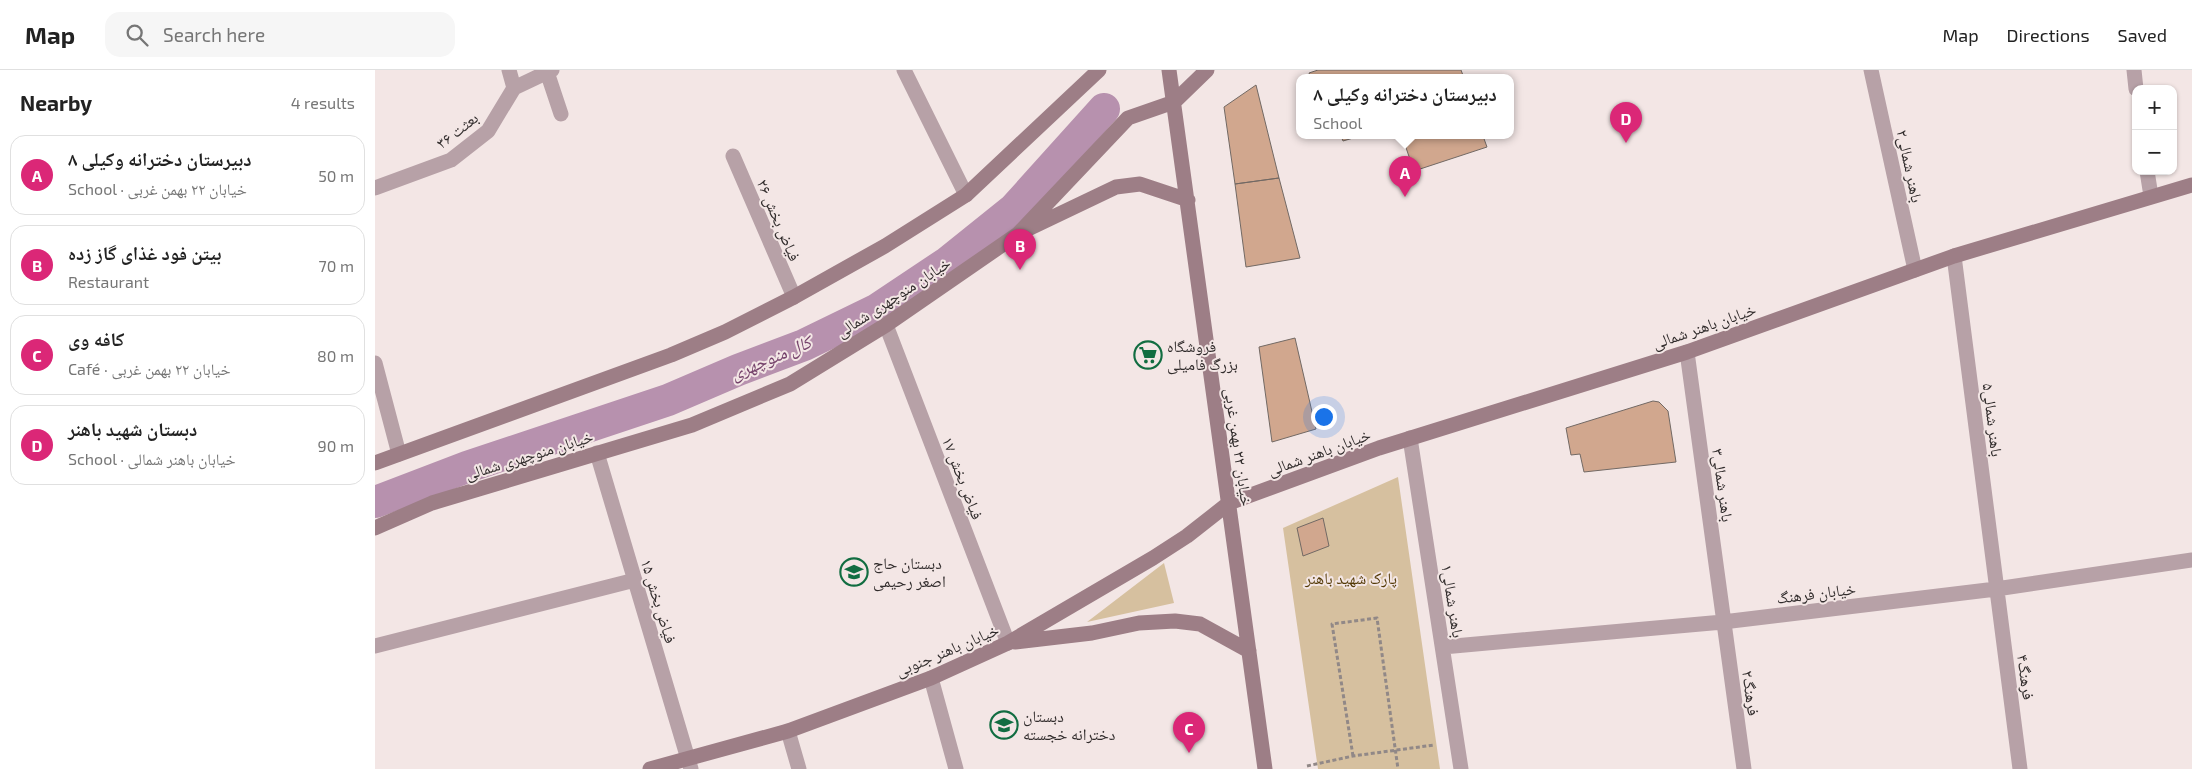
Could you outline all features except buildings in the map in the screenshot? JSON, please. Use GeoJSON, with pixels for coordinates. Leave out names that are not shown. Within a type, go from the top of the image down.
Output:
{"type":"FeatureCollection","features":[{"type":"Feature","properties":{"kind":"street"},"geometry":{"type":"LineString","coordinates":[[509,70],[514,88],[550,71],[561,114]]}},
{"type":"Feature","properties":{"kind":"street"},"geometry":{"type":"LineString","coordinates":[[905,70],[966,195]]}},
{"type":"Feature","properties":{"kind":"street"},"geometry":{"type":"LineString","coordinates":[[375,463],[671,354],[725,332],[794,297],[885,246],[966,195],[1099,70]]}},
{"type":"Feature","properties":{"kind":"street","name":"خیابان ۲۲ بهمن غربی"},"geometry":{"type":"LineString","coordinates":[[1169,70],[1265,769]]}},
{"type":"Feature","properties":{"kind":"street","name":"خیابان منوچهری شمالی"},"geometry":{"type":"LineString","coordinates":[[375,528],[431,503],[692,425],[790,384],[886,325],[1017,234],[1128,118],[1174,102],[1207,70]]}},
{"type":"Feature","properties":{"kind":"street","name":"باهنر شمالی۲"},"geometry":{"type":"LineString","coordinates":[[1871,70],[1915,270]]}},
{"type":"Feature","properties":{"kind":"street"},"geometry":{"type":"LineString","coordinates":[[2134,70],[2136,85]]}},
{"type":"Feature","properties":{"kind":"street","name":"بعثت ۳۶"},"geometry":{"type":"LineString","coordinates":[[375,188],[451,160],[488,131],[514,88]]}},
{"type":"Feature","properties":{"kind":"street","name":"فیاض بخش ۲۶"},"geometry":{"type":"LineString","coordinates":[[733,156],[794,297]]}},
{"type":"Feature","properties":{"kind":"street"},"geometry":{"type":"LineString","coordinates":[[2148,175],[2151,196]]}},
{"type":"Feature","properties":{"kind":"street"},"geometry":{"type":"LineString","coordinates":[[1017,234],[1116,187],[1140,184],[1187,200]]}},
{"type":"Feature","properties":{"kind":"street","name":"خیابان باهنر شمالی"},"geometry":{"type":"LineString","coordinates":[[1229,503],[1410,438],[1687,352],[1954,256],[2192,185]]}},
{"type":"Feature","properties":{"kind":"street","name":"باهنر شمالی۵"},"geometry":{"type":"LineString","coordinates":[[1954,256],[1996,589]]}},
{"type":"Feature","properties":{"kind":"street","name":"فیاض بخش ۱۷"},"geometry":{"type":"LineString","coordinates":[[886,325],[1008,643]]}},
{"type":"Feature","properties":{"kind":"street","name":"باهنر شمالی۳"},"geometry":{"type":"LineString","coordinates":[[1687,352],[1723,622]]}},
{"type":"Feature","properties":{"kind":"street"},"geometry":{"type":"LineString","coordinates":[[375,363],[399,454]]}},
{"type":"Feature","properties":{"kind":"street","name":"باهنر شمالی۱"},"geometry":{"type":"LineString","coordinates":[[1410,438],[1461,769]]}},
{"type":"Feature","properties":{"kind":"street","name":"فیاض بخش ۱۵"},"geometry":{"type":"LineString","coordinates":[[597,453],[690,764]]}},
{"type":"Feature","properties":{"kind":"street","name":"خیابان باهنر جنوبی"},"geometry":{"type":"LineString","coordinates":[[650,769],[690,764],[789,731],[931,678],[1008,643],[1159,554],[1187,536],[1229,503]]}},
{"type":"Feature","properties":{"kind":"street","name":"خیابان فرهنگ"},"geometry":{"type":"LineString","coordinates":[[1443,648],[1723,622],[1996,589],[2192,560]]}},
{"type":"Feature","properties":{"kind":"street"},"geometry":{"type":"LineString","coordinates":[[375,646],[635,580]]}},
{"type":"Feature","properties":{"kind":"street","name":"فرهنگ۴"},"geometry":{"type":"LineString","coordinates":[[1996,589],[2020,769]]}},
{"type":"Feature","properties":{"kind":"street"},"geometry":{"type":"LineString","coordinates":[[1008,643],[1092,633],[1139,623],[1175,621],[1200,624],[1249,651]]}},
{"type":"Feature","properties":{"kind":"street","name":"فرهنگ۲"},"geometry":{"type":"LineString","coordinates":[[1723,622],[1744,769]]}},
{"type":"Feature","properties":{"kind":"street"},"geometry":{"type":"LineString","coordinates":[[931,678],[956,769]]}},
{"type":"Feature","properties":{"kind":"street"},"geometry":{"type":"LineString","coordinates":[[789,731],[799,769]]}},
{"type":"Feature","properties":{"kind":"path"},"geometry":{"type":"LineString","coordinates":[[1353,756],[1332,624],[1377,618],[1398,769]]}},
{"type":"Feature","properties":{"kind":"path"},"geometry":{"type":"LineString","coordinates":[[1307,766],[1353,756],[1457,742]]}},
{"type":"Feature","properties":{"kind":"green space","name":"پارک شهید باهنر"},"geometry":{"type":"Polygon","coordinates":[[[1398,477],[1440,769],[1318,769],[1283,528],[1398,477]]]}},
{"type":"Feature","properties":{"kind":"green space"},"geometry":{"type":"Polygon","coordinates":[[[1164,563],[1174,603],[1087,622],[1164,563]]]}},
{"type":"Feature","properties":{"kind":"waterway","name":"کال منوچهری"},"geometry":{"type":"LineString","coordinates":[[375,502],[467,467],[668,400],[738,370],[804,345],[876,310],[948,262],[1014,209],[1104,109]]}},
{"type":"Feature","properties":{"kind":"place","name":"دبستان شهید باهنر"},"geometry":{"type":"Point","coordinates":[1626,143]}},
{"type":"Feature","properties":{"kind":"place","name":"دبیرستان دخترانه وکیلی ۸"},"geometry":{"type":"Point","coordinates":[1405,197]}},
{"type":"Feature","properties":{"kind":"place","name":"بیتن فود غذای گاز زده"},"geometry":{"type":"Point","coordinates":[1020,270]}},
{"type":"Feature","properties":{"kind":"place","name":"فروشگاه بزرگ فامیلی"},"geometry":{"type":"Point","coordinates":[1148,355]}},
{"type":"Feature","properties":{"kind":"place","name":"دبستان حاج اصغر رحیمی"},"geometry":{"type":"Point","coordinates":[854,572]}},
{"type":"Feature","properties":{"kind":"place","name":"دبستان دخترانه خجسته"},"geometry":{"type":"Point","coordinates":[1004,725]}},
{"type":"Feature","properties":{"kind":"place","name":"کافه وی"},"geometry":{"type":"Point","coordinates":[1189,753]}}]}
